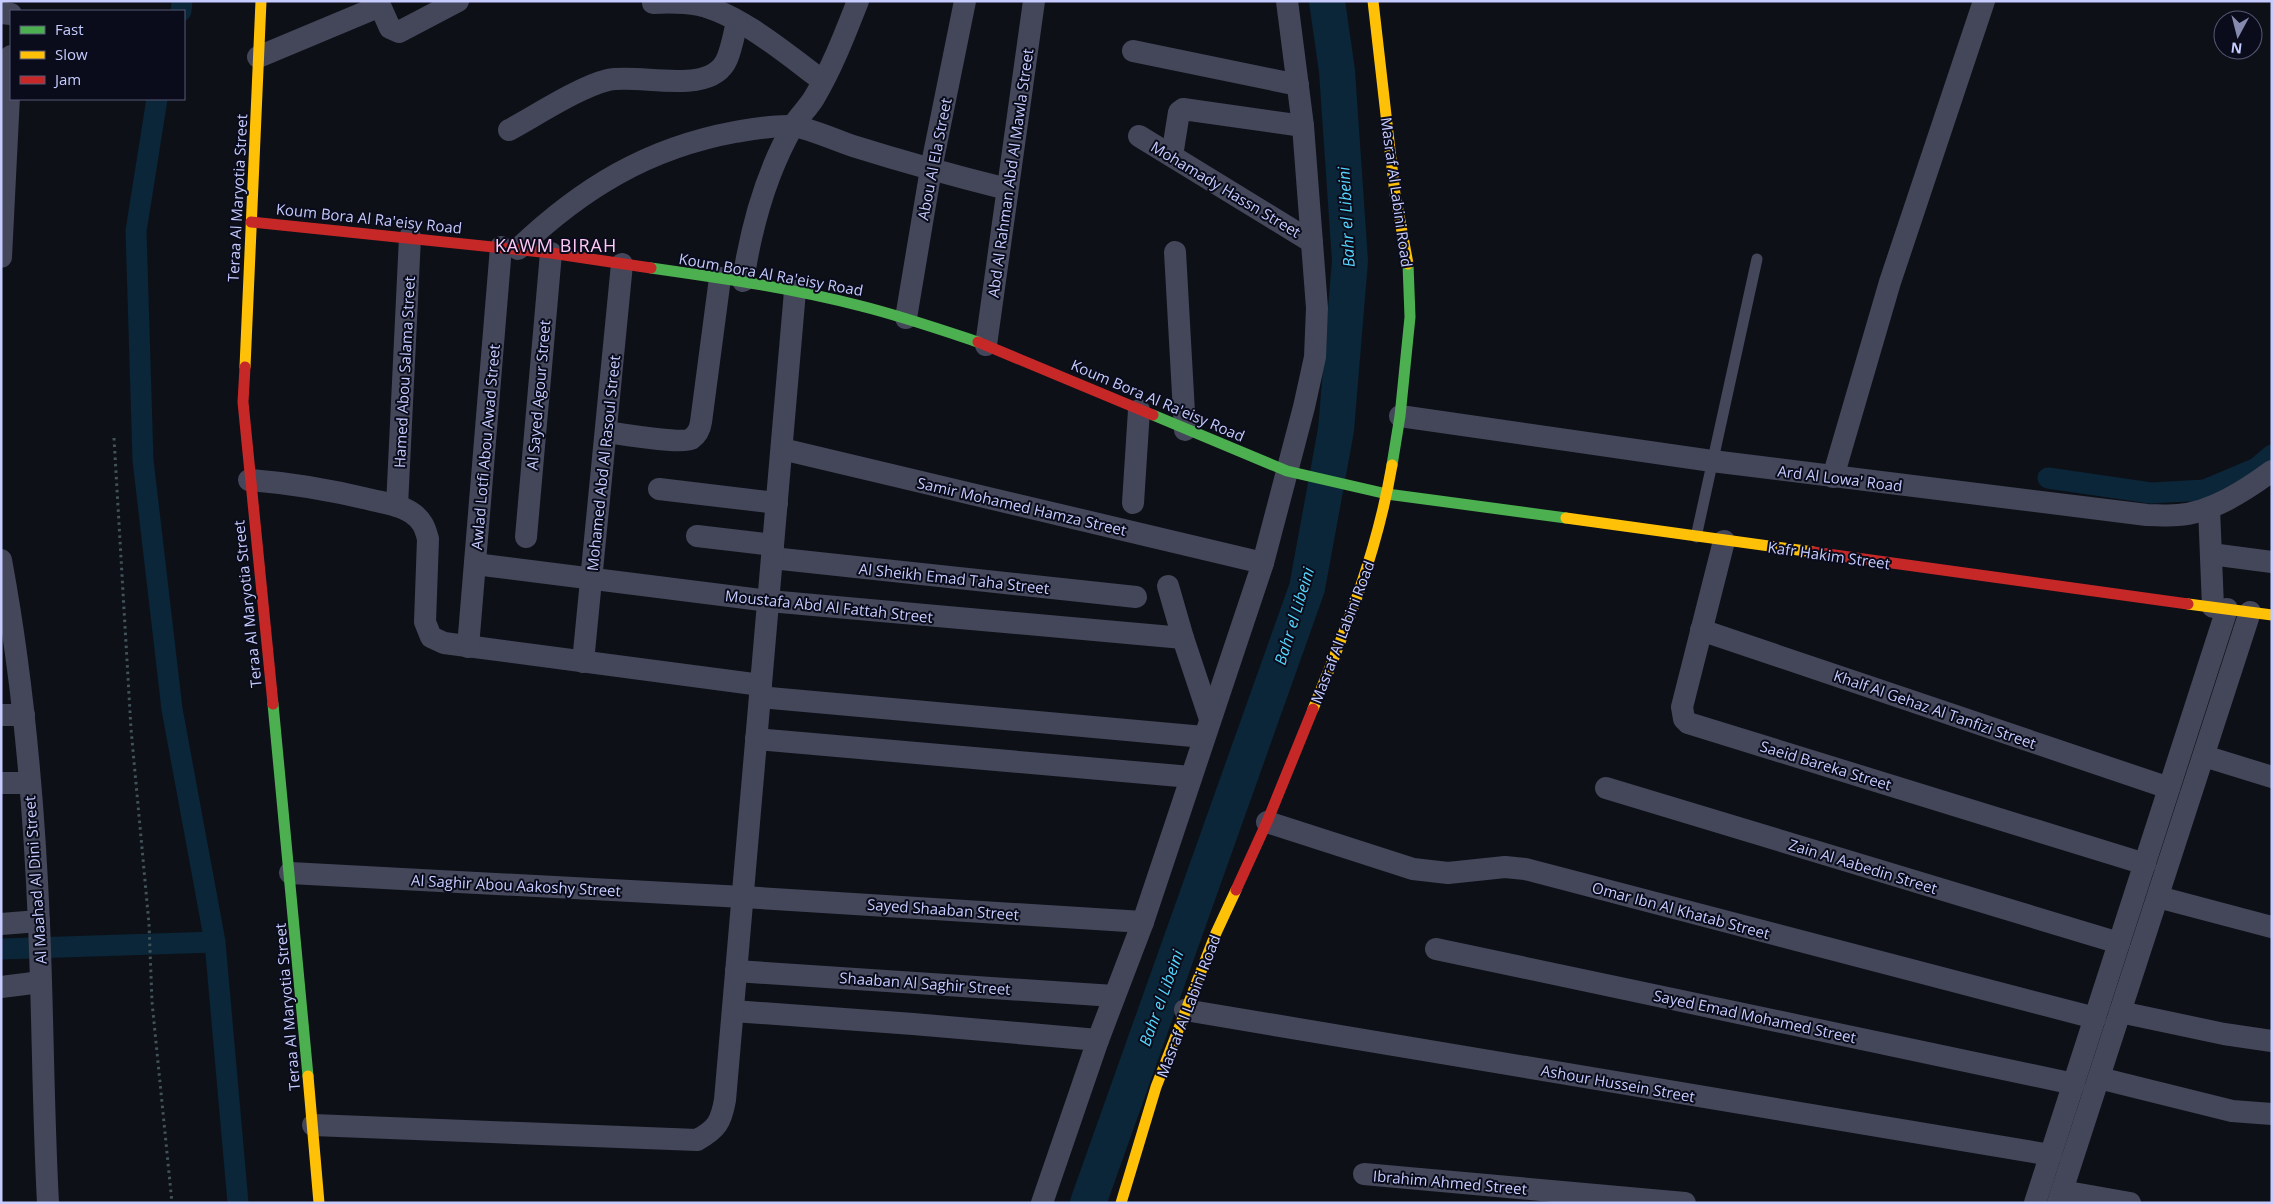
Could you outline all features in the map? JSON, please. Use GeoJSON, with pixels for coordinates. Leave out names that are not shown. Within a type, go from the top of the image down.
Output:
{"type":"FeatureCollection","features":[{"type":"Feature","properties":{"kind":"street","name":"Teraa Al Maryotia Street"},"geometry":{"type":"LineString","coordinates":[[261,1],[243,402],[290,873],[319,1203]]}},
{"type":"Feature","properties":{"kind":"street"},"geometry":{"type":"LineString","coordinates":[[258,57],[379,3],[390,28],[399,32],[458,1]]}},
{"type":"Feature","properties":{"kind":"street"},"geometry":{"type":"LineString","coordinates":[[743,281],[752,232],[760,204],[793,126],[813,100],[840,48],[858,1]]}},
{"type":"Feature","properties":{"kind":"street","name":"Abou Al Ela Street"},"geometry":{"type":"LineString","coordinates":[[906,318],[931,169],[965,1]]}},
{"type":"Feature","properties":{"kind":"street","name":"Abd Al Rahman Abd Al Mawla Street"},"geometry":{"type":"LineString","coordinates":[[986,345],[1034,1]]}},
{"type":"Feature","properties":{"kind":"street"},"geometry":{"type":"LineString","coordinates":[[1042,1203],[1098,1040],[1143,922],[1262,563],[1304,407],[1315,357],[1317,308],[1303,126],[1287,1]]}},
{"type":"Feature","properties":{"kind":"street","name":"Masraf Al Labini Road"},"geometry":{"type":"LineString","coordinates":[[1120,1203],[1156,1087],[1185,1010],[1216,933],[1266,822],[1352,614],[1372,556],[1387,494],[1400,416],[1410,317],[1408,254],[1395,194],[1373,1]]}},
{"type":"Feature","properties":{"kind":"street"},"geometry":{"type":"LineString","coordinates":[[1833,477],[1890,282],[1984,1]]}},
{"type":"Feature","properties":{"kind":"street"},"geometry":{"type":"LineString","coordinates":[[653,3],[676,2],[700,5],[722,13],[786,54],[823,81]]}},
{"type":"Feature","properties":{"kind":"street"},"geometry":{"type":"LineString","coordinates":[[509,130],[594,84],[626,78],[693,81],[706,78],[717,71],[726,61],[737,22]]}},
{"type":"Feature","properties":{"kind":"street"},"geometry":{"type":"LineString","coordinates":[[1133,51],[1298,84]]}},
{"type":"Feature","properties":{"kind":"street"},"geometry":{"type":"LineString","coordinates":[[1,257],[5,90],[10,62]]}},
{"type":"Feature","properties":{"kind":"street"},"geometry":{"type":"LineString","coordinates":[[1172,156],[1179,112],[1183,109],[1303,126]]}},
{"type":"Feature","properties":{"kind":"street"},"geometry":{"type":"LineString","coordinates":[[510,248],[576,198],[609,177],[643,160],[679,146],[755,129],[793,126],[931,169],[1007,189]]}},
{"type":"Feature","properties":{"kind":"street","name":"Mohamady Hassn Street"},"geometry":{"type":"LineString","coordinates":[[1140,136],[1312,242]]}},
{"type":"Feature","properties":{"kind":"street","name":"Koum Bora Al Ra'eisy Road"},"geometry":{"type":"LineString","coordinates":[[251,222],[551,253],[743,281],[795,291],[906,318],[986,345],[1185,430],[1287,471],[1387,494]]}},
{"type":"Feature","properties":{"kind":"street","name":"Hamed Abou Salama Street"},"geometry":{"type":"LineString","coordinates":[[397,506],[410,237]]}},
{"type":"Feature","properties":{"kind":"street","name":"Awlad Lotfi Abou Awad Street"},"geometry":{"type":"LineString","coordinates":[[468,647],[475,564],[510,248]]}},
{"type":"Feature","properties":{"kind":"street"},"geometry":{"type":"LineString","coordinates":[[1175,252],[1185,430]]}},
{"type":"Feature","properties":{"kind":"street","name":"Al Sayed Agour Street"},"geometry":{"type":"LineString","coordinates":[[526,536],[551,253]]}},
{"type":"Feature","properties":{"kind":"street","name":"Mohamed Abd Al Rasoul Street"},"geometry":{"type":"LineString","coordinates":[[583,662],[622,264]]}},
{"type":"Feature","properties":{"kind":"street"},"geometry":{"type":"LineString","coordinates":[[606,432],[680,441],[692,438],[697,434],[701,422],[720,278]]}},
{"type":"Feature","properties":{"kind":"street"},"geometry":{"type":"LineString","coordinates":[[313,1125],[697,1140],[712,1132],[722,1117],[733,1011],[795,291]]}},
{"type":"Feature","properties":{"kind":"street"},"geometry":{"type":"LineString","coordinates":[[1133,503],[1139,410]]}},
{"type":"Feature","properties":{"kind":"street","name":"Ard Al Lowa' Road"},"geometry":{"type":"LineString","coordinates":[[1400,416],[1712,461],[2147,515],[2180,515],[2209,508],[2238,493],[2272,471]]}},
{"type":"Feature","properties":{"kind":"street","name":"Samir Mohamed Hamza Street"},"geometry":{"type":"LineString","coordinates":[[782,449],[1262,563]]}},
{"type":"Feature","properties":{"kind":"street"},"geometry":{"type":"LineString","coordinates":[[250,480],[288,482],[322,488],[397,506],[412,513],[425,525],[428,538],[425,622],[431,637],[444,643],[583,662],[761,691],[1207,728]]}},
{"type":"Feature","properties":{"kind":"street"},"geometry":{"type":"LineString","coordinates":[[659,489],[777,503]]}},
{"type":"Feature","properties":{"kind":"street","name":"Kafr Hakim Street"},"geometry":{"type":"LineString","coordinates":[[1387,494],[2272,615]]}},
{"type":"Feature","properties":{"kind":"street"},"geometry":{"type":"LineString","coordinates":[[2035,1203],[2169,788],[2220,608],[2211,554],[2209,508]]}},
{"type":"Feature","properties":{"kind":"street","name":"Al Sheikh Emad Taha Street"},"geometry":{"type":"LineString","coordinates":[[697,536],[773,552],[1136,597]]}},
{"type":"Feature","properties":{"kind":"street","name":"Saeid Bareka Street"},"geometry":{"type":"LineString","coordinates":[[1724,541],[1682,707],[1684,719],[1688,722],[2145,864]]}},
{"type":"Feature","properties":{"kind":"street"},"geometry":{"type":"LineString","coordinates":[[2211,554],[2272,562]]}},
{"type":"Feature","properties":{"kind":"street","name":"Al Maahad Al Dini Street"},"geometry":{"type":"LineString","coordinates":[[1,560],[5,603],[24,715],[29,783],[42,982],[44,1125],[48,1203]]}},
{"type":"Feature","properties":{"kind":"street","name":"Moustafa Abd Al Fattah Street"},"geometry":{"type":"LineString","coordinates":[[475,564],[768,601],[1183,638]]}},
{"type":"Feature","properties":{"kind":"street"},"geometry":{"type":"LineString","coordinates":[[1168,586],[1207,728]]}},
{"type":"Feature","properties":{"kind":"street"},"geometry":{"type":"LineString","coordinates":[[2130,1203],[2060,1197],[2250,612]]}},
{"type":"Feature","properties":{"kind":"street","name":"Khalf Al Gehaz Al Tanfizi Street"},"geometry":{"type":"LineString","coordinates":[[1701,630],[2169,788]]}},
{"type":"Feature","properties":{"kind":"street"},"geometry":{"type":"LineString","coordinates":[[1,715],[24,715]]}},
{"type":"Feature","properties":{"kind":"street"},"geometry":{"type":"LineString","coordinates":[[756,739],[1191,777]]}},
{"type":"Feature","properties":{"kind":"street"},"geometry":{"type":"LineString","coordinates":[[2204,756],[2272,777]]}},
{"type":"Feature","properties":{"kind":"street"},"geometry":{"type":"LineString","coordinates":[[1,783],[29,783]]}},
{"type":"Feature","properties":{"kind":"street","name":"Zain Al Aabedin Street"},"geometry":{"type":"LineString","coordinates":[[1606,788],[2119,943]]}},
{"type":"Feature","properties":{"kind":"street","name":"Omar Ibn Al Khatab Street"},"geometry":{"type":"LineString","coordinates":[[1266,822],[1413,869],[1448,873],[1505,867],[1524,869],[2095,1018]]}},
{"type":"Feature","properties":{"kind":"street","name":"Al Saghir Abou Aakoshy Street"},"geometry":{"type":"LineString","coordinates":[[290,873],[743,897]]}},
{"type":"Feature","properties":{"kind":"street","name":"Sayed Shaaban Street"},"geometry":{"type":"LineString","coordinates":[[743,897],[1143,922]]}},
{"type":"Feature","properties":{"kind":"street"},"geometry":{"type":"LineString","coordinates":[[2158,897],[2272,928]]}},
{"type":"Feature","properties":{"kind":"street"},"geometry":{"type":"LineString","coordinates":[[1,924],[39,921]]}},
{"type":"Feature","properties":{"kind":"street","name":"Sayed Emad Mohamed Street"},"geometry":{"type":"LineString","coordinates":[[1436,949],[2074,1084]]}},
{"type":"Feature","properties":{"kind":"street","name":"Shaaban Al Saghir Street"},"geometry":{"type":"LineString","coordinates":[[736,970],[1114,996]]}},
{"type":"Feature","properties":{"kind":"street"},"geometry":{"type":"LineString","coordinates":[[1,987],[42,982]]}},
{"type":"Feature","properties":{"kind":"street","name":"Ashour Hussein Street"},"geometry":{"type":"LineString","coordinates":[[1185,1010],[2051,1155]]}},
{"type":"Feature","properties":{"kind":"street"},"geometry":{"type":"LineString","coordinates":[[733,1011],[1098,1040]]}},
{"type":"Feature","properties":{"kind":"street"},"geometry":{"type":"LineString","coordinates":[[2120,1012],[2224,1034],[2272,1041]]}},
{"type":"Feature","properties":{"kind":"street"},"geometry":{"type":"LineString","coordinates":[[2099,1078],[2232,1111],[2272,1114]]}},
{"type":"Feature","properties":{"kind":"street","name":"Ibrahim Ahmed Street"},"geometry":{"type":"LineString","coordinates":[[1364,1174],[1685,1203]]}},
{"type":"Feature","properties":{"kind":"lane"},"geometry":{"type":"LineString","coordinates":[[1696,537],[1757,260]]}},
{"type":"Feature","properties":{"kind":"path"},"geometry":{"type":"LineString","coordinates":[[114,438],[131,729],[149,924],[152,1002],[172,1203]]}},
{"type":"Feature","properties":{"kind":"waterway"},"geometry":{"type":"LineString","coordinates":[[181,10],[182,1]]}},
{"type":"Feature","properties":{"kind":"waterway","name":"Bahr el Libeini"},"geometry":{"type":"LineString","coordinates":[[1088,1203],[1307,588],[1336,430],[1350,261],[1337,71],[1327,1]]}},
{"type":"Feature","properties":{"kind":"waterway"},"geometry":{"type":"LineString","coordinates":[[157,100],[136,231],[143,460],[172,709],[215,942],[238,1203]]}},
{"type":"Feature","properties":{"kind":"waterway"},"geometry":{"type":"LineString","coordinates":[[2048,478],[2151,493],[2205,490],[2257,468],[2272,455]]}},
{"type":"Feature","properties":{"kind":"waterway"},"geometry":{"type":"LineString","coordinates":[[1,949],[215,942]]}},
{"type":"Feature","properties":{"kind":"traffic: fast"},"geometry":{"type":"LineString","coordinates":[[1392,465],[1400,416],[1410,317],[1408,264]]}},
{"type":"Feature","properties":{"kind":"traffic: fast"},"geometry":{"type":"LineString","coordinates":[[651,268],[809,294],[891,314],[978,342]]}},
{"type":"Feature","properties":{"kind":"traffic: fast"},"geometry":{"type":"LineString","coordinates":[[1153,415],[1287,471],[1387,494],[1566,518]]}},
{"type":"Feature","properties":{"kind":"traffic: fast"},"geometry":{"type":"LineString","coordinates":[[273,704],[308,1076]]}},
{"type":"Feature","properties":{"kind":"traffic: slow"},"geometry":{"type":"LineString","coordinates":[[245,367],[261,1]]}},
{"type":"Feature","properties":{"kind":"traffic: slow"},"geometry":{"type":"LineString","coordinates":[[1373,1],[1395,194],[1408,264]]}},
{"type":"Feature","properties":{"kind":"traffic: slow"},"geometry":{"type":"LineString","coordinates":[[1313,709],[1360,589],[1378,529],[1392,465]]}},
{"type":"Feature","properties":{"kind":"traffic: slow"},"geometry":{"type":"LineString","coordinates":[[1566,518],[1813,552]]}},
{"type":"Feature","properties":{"kind":"traffic: slow"},"geometry":{"type":"LineString","coordinates":[[2188,604],[2272,615]]}},
{"type":"Feature","properties":{"kind":"traffic: slow"},"geometry":{"type":"LineString","coordinates":[[1121,1203],[1156,1087],[1216,933],[1236,890]]}},
{"type":"Feature","properties":{"kind":"traffic: slow"},"geometry":{"type":"LineString","coordinates":[[308,1076],[319,1203]]}},
{"type":"Feature","properties":{"kind":"traffic: jam"},"geometry":{"type":"LineString","coordinates":[[251,222],[551,253],[651,268]]}},
{"type":"Feature","properties":{"kind":"traffic: jam"},"geometry":{"type":"LineString","coordinates":[[978,342],[1153,415]]}},
{"type":"Feature","properties":{"kind":"traffic: jam"},"geometry":{"type":"LineString","coordinates":[[245,367],[243,402],[273,704]]}},
{"type":"Feature","properties":{"kind":"traffic: jam"},"geometry":{"type":"LineString","coordinates":[[1813,552],[2188,604]]}},
{"type":"Feature","properties":{"kind":"traffic: jam"},"geometry":{"type":"LineString","coordinates":[[1236,890],[1267,822],[1313,709]]}},
{"type":"Feature","properties":{"kind":"district","name":"KAWM BIRAH"},"geometry":{"type":"Point","coordinates":[556,245]}}]}
